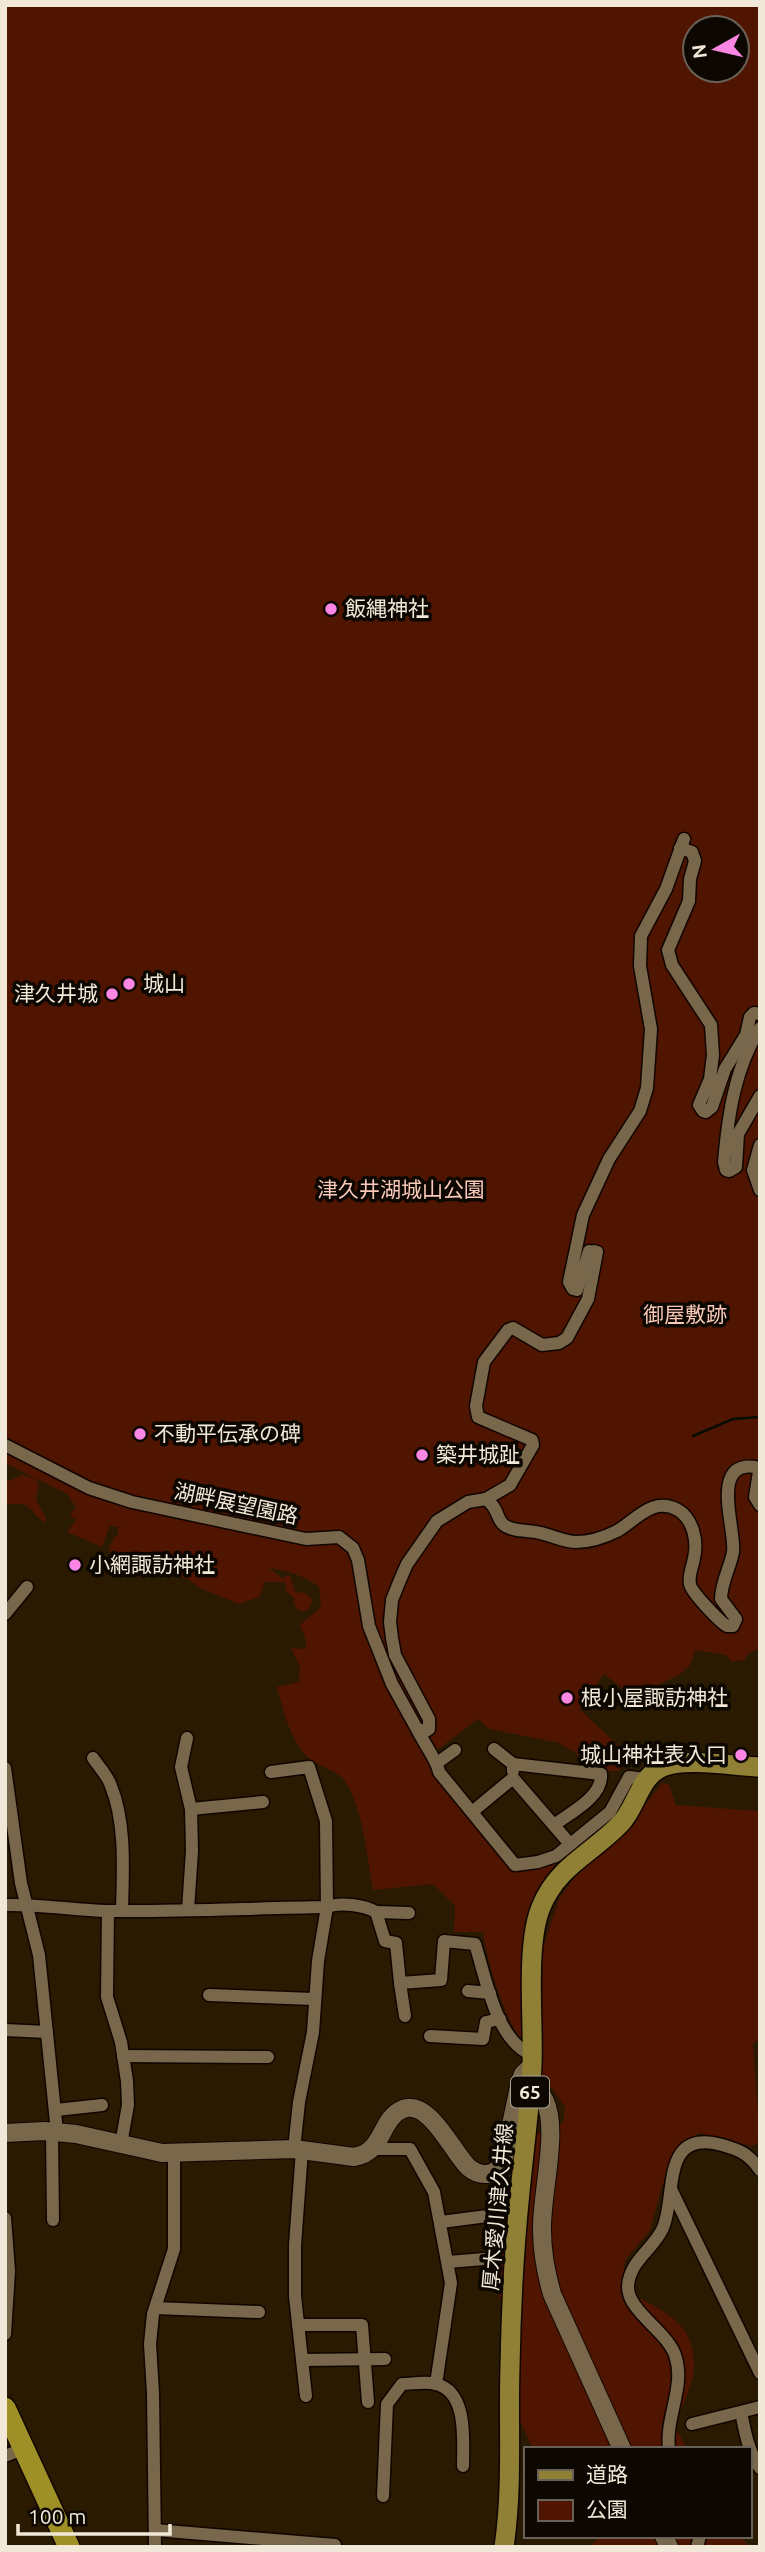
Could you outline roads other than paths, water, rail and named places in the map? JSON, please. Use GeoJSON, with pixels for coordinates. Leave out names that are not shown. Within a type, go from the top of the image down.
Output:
{"type":"FeatureCollection","features":[{"type":"Feature","properties":{"kind":"highway"},"geometry":{"type":"LineString","coordinates":[[5,2408],[15,2452],[69,2547]]}},
{"type":"Feature","properties":{"kind":"main road"},"geometry":{"type":"LineString","coordinates":[[646,1779],[660,1768],[677,1763],[760,1767]]}},
{"type":"Feature","properties":{"kind":"main road","name":"厚木愛川津久井線"},"geometry":{"type":"LineString","coordinates":[[504,2547],[510,2490],[509,2366],[516,2233],[532,2069],[534,1935],[541,1908],[550,1889],[562,1873],[621,1823],[646,1779]]}},
{"type":"Feature","properties":{"kind":"street"},"geometry":{"type":"LineString","coordinates":[[418,1731],[429,1729],[429,1720],[396,1655],[390,1622],[392,1600],[407,1564],[437,1521],[468,1502],[486,1499],[512,1481],[533,1445],[532,1440],[478,1417],[475,1406],[478,1367],[508,1330],[519,1330],[535,1343],[542,1345],[559,1343],[567,1338],[588,1299],[597,1252],[590,1250],[577,1290],[573,1289],[569,1282],[583,1215],[608,1159],[640,1111],[647,1088],[651,1029],[640,966],[641,936],[666,890],[684,846],[695,856],[689,901],[671,943],[669,958],[711,1024],[713,1055],[709,1086],[699,1105],[703,1111],[706,1112],[712,1107],[725,1069],[746,1035],[750,1017],[754,1013],[760,1014]]}},
{"type":"Feature","properties":{"kind":"street"},"geometry":{"type":"LineString","coordinates":[[760,1028],[742,1066],[733,1100],[724,1162],[729,1171],[736,1167],[738,1133],[760,1096]]}},
{"type":"Feature","properties":{"kind":"street"},"geometry":{"type":"LineString","coordinates":[[758,1186],[753,1170],[760,1144]]}},
{"type":"Feature","properties":{"kind":"street","name":"湖畔展望園路"},"geometry":{"type":"LineString","coordinates":[[5,1445],[89,1488],[132,1502],[306,1539],[330,1537],[346,1541],[353,1548],[358,1560],[369,1626],[392,1684],[439,1772],[514,1865],[547,1860],[570,1844]]}},
{"type":"Feature","properties":{"kind":"street"},"geometry":{"type":"LineString","coordinates":[[486,1499],[495,1507],[506,1527],[554,1536],[574,1543],[615,1532],[650,1508],[667,1507],[684,1514],[693,1530],[696,1548],[689,1581],[691,1591],[709,1606],[721,1623],[733,1626],[736,1619],[721,1599],[733,1543],[726,1491],[737,1470],[742,1467],[755,1467],[759,1472],[755,1497],[760,1504]]}},
{"type":"Feature","properties":{"kind":"street"},"geometry":{"type":"LineString","coordinates":[[5,1614],[27,1587]]}},
{"type":"Feature","properties":{"kind":"street"},"geometry":{"type":"LineString","coordinates":[[187,1738],[181,1767],[191,1809],[192,1851],[188,1910]]}},
{"type":"Feature","properties":{"kind":"street"},"geometry":{"type":"LineString","coordinates":[[494,1749],[513,1763],[601,1774],[602,1781],[593,1795],[554,1825]]}},
{"type":"Feature","properties":{"kind":"street"},"geometry":{"type":"LineString","coordinates":[[434,1759],[455,1750]]}},
{"type":"Feature","properties":{"kind":"street"},"geometry":{"type":"LineString","coordinates":[[93,1758],[111,1784],[119,1816],[123,1864],[122,1910]]}},
{"type":"Feature","properties":{"kind":"street"},"geometry":{"type":"LineString","coordinates":[[513,1763],[513,1779],[570,1844],[610,1812],[629,1777],[646,1779]]}},
{"type":"Feature","properties":{"kind":"street"},"geometry":{"type":"LineString","coordinates":[[271,1772],[309,1767],[326,1821],[327,1907],[314,1999],[313,2032],[299,2102],[295,2245],[298,2325],[306,2396]]}},
{"type":"Feature","properties":{"kind":"street"},"geometry":{"type":"LineString","coordinates":[[5,1768],[26,1904],[39,1955],[56,2110],[52,2220]]}},
{"type":"Feature","properties":{"kind":"street"},"geometry":{"type":"LineString","coordinates":[[472,1812],[513,1779]]}},
{"type":"Feature","properties":{"kind":"street"},"geometry":{"type":"LineString","coordinates":[[191,1809],[263,1802]]}},
{"type":"Feature","properties":{"kind":"street"},"geometry":{"type":"LineString","coordinates":[[5,1905],[26,1904],[44,1908],[108,1911],[327,1907],[334,1904],[370,1908],[376,1912],[409,1913]]}},
{"type":"Feature","properties":{"kind":"street"},"geometry":{"type":"LineString","coordinates":[[108,1911],[107,1997],[123,2056],[128,2105],[121,2144]]}},
{"type":"Feature","properties":{"kind":"street"},"geometry":{"type":"LineString","coordinates":[[376,1912],[385,1941],[396,1943],[405,2017]]}},
{"type":"Feature","properties":{"kind":"street"},"geometry":{"type":"LineString","coordinates":[[400,1983],[441,1980],[444,1941],[475,1944],[500,2019],[532,2069],[546,2103],[549,2116],[549,2153],[541,2230],[547,2274],[552,2294],[621,2447]]}},
{"type":"Feature","properties":{"kind":"street"},"geometry":{"type":"LineString","coordinates":[[468,1991],[490,1993]]}},
{"type":"Feature","properties":{"kind":"street"},"geometry":{"type":"LineString","coordinates":[[209,1995],[314,1999]]}},
{"type":"Feature","properties":{"kind":"street"},"geometry":{"type":"LineString","coordinates":[[430,2036],[483,2039],[486,2022],[500,2019]]}},
{"type":"Feature","properties":{"kind":"street"},"geometry":{"type":"LineString","coordinates":[[5,2030],[47,2032]]}},
{"type":"Feature","properties":{"kind":"street"},"geometry":{"type":"LineString","coordinates":[[123,2056],[268,2057]]}},
{"type":"Feature","properties":{"kind":"street"},"geometry":{"type":"LineString","coordinates":[[372,2149],[395,2114],[407,2108],[416,2108],[428,2114],[462,2161],[474,2172],[485,2175],[495,2172],[501,2166],[505,2155],[521,2079],[532,2069]]}},
{"type":"Feature","properties":{"kind":"street"},"geometry":{"type":"LineString","coordinates":[[56,2110],[102,2105]]}},
{"type":"Feature","properties":{"kind":"street"},"geometry":{"type":"LineString","coordinates":[[5,2133],[54,2132],[88,2136],[154,2152],[174,2154],[298,2150],[354,2157],[372,2149],[410,2149],[434,2192],[452,2283],[436,2384]]}},
{"type":"Feature","properties":{"kind":"street"},"geometry":{"type":"LineString","coordinates":[[669,2447],[667,2435],[679,2380],[675,2355],[670,2345],[632,2302],[628,2288],[632,2266],[656,2241],[664,2225],[676,2160],[688,2146],[710,2142],[745,2151],[760,2170]]}},
{"type":"Feature","properties":{"kind":"street"},"geometry":{"type":"LineString","coordinates":[[155,2547],[150,2344],[155,2308],[174,2249],[174,2154]]}},
{"type":"Feature","properties":{"kind":"street"},"geometry":{"type":"LineString","coordinates":[[671,2189],[760,2373]]}},
{"type":"Feature","properties":{"kind":"street"},"geometry":{"type":"LineString","coordinates":[[441,2222],[495,2215]]}},
{"type":"Feature","properties":{"kind":"street"},"geometry":{"type":"LineString","coordinates":[[5,2218],[9,2283],[5,2334]]}},
{"type":"Feature","properties":{"kind":"street"},"geometry":{"type":"LineString","coordinates":[[448,2262],[484,2259]]}},
{"type":"Feature","properties":{"kind":"street"},"geometry":{"type":"LineString","coordinates":[[155,2308],[259,2312]]}},
{"type":"Feature","properties":{"kind":"street"},"geometry":{"type":"LineString","coordinates":[[298,2325],[362,2325],[368,2402]]}},
{"type":"Feature","properties":{"kind":"street"},"geometry":{"type":"LineString","coordinates":[[302,2360],[385,2359]]}},
{"type":"Feature","properties":{"kind":"street"},"geometry":{"type":"LineString","coordinates":[[383,2496],[387,2404],[402,2384],[436,2384],[453,2393],[459,2408],[463,2466]]}},
{"type":"Feature","properties":{"kind":"street"},"geometry":{"type":"LineString","coordinates":[[692,2424],[760,2407]]}},
{"type":"Feature","properties":{"kind":"street"},"geometry":{"type":"LineString","coordinates":[[741,2412],[750,2447]]}},
{"type":"Feature","properties":{"kind":"street"},"geometry":{"type":"LineString","coordinates":[[751,2450],[760,2468]]}},
{"type":"Feature","properties":{"kind":"street"},"geometry":{"type":"LineString","coordinates":[[155,2530],[335,2547]]}},
{"type":"Feature","properties":{"kind":"waterway"},"geometry":{"type":"LineString","coordinates":[[693,1436],[733,1419],[760,1417]]}},
{"type":"Feature","properties":{"kind":"place","name":"飯縄神社"},"geometry":{"type":"Point","coordinates":[331,609]}},
{"type":"Feature","properties":{"kind":"place","name":"城山"},"geometry":{"type":"Point","coordinates":[129,984]}},
{"type":"Feature","properties":{"kind":"place","name":"津久井城"},"geometry":{"type":"Point","coordinates":[112,994]}},
{"type":"Feature","properties":{"kind":"place","name":"不動平伝承の碑"},"geometry":{"type":"Point","coordinates":[140,1434]}},
{"type":"Feature","properties":{"kind":"place","name":"築井城趾"},"geometry":{"type":"Point","coordinates":[422,1455]}},
{"type":"Feature","properties":{"kind":"place","name":"小網諏訪神社"},"geometry":{"type":"Point","coordinates":[75,1565]}},
{"type":"Feature","properties":{"kind":"place","name":"根小屋諏訪神社"},"geometry":{"type":"Point","coordinates":[567,1698]}},
{"type":"Feature","properties":{"kind":"place","name":"城山神社表入口"},"geometry":{"type":"Point","coordinates":[741,1755]}},
{"type":"Feature","properties":{"kind":"park label","name":"津久井湖城山公園"},"geometry":{"type":"Point","coordinates":[401,1190]}},
{"type":"Feature","properties":{"kind":"park label","name":"御屋敷跡"},"geometry":{"type":"Point","coordinates":[685,1315]}}]}
